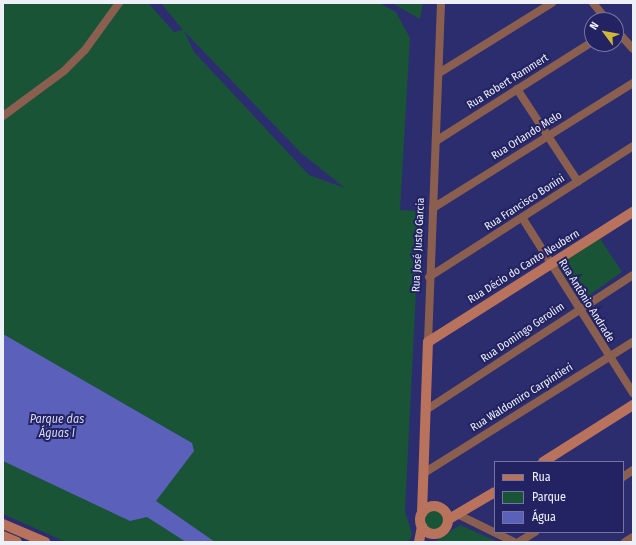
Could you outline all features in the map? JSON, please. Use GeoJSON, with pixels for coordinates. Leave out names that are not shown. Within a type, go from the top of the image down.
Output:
{"type":"FeatureCollection","features":[{"type":"Feature","properties":{"kind":"street"},"geometry":{"type":"LineString","coordinates":[[3,116],[64,71],[85,50],[119,3]]}},
{"type":"Feature","properties":{"kind":"street"},"geometry":{"type":"LineString","coordinates":[[439,73],[552,3]]}},
{"type":"Feature","properties":{"kind":"street"},"geometry":{"type":"LineString","coordinates":[[593,3],[600,12]]}},
{"type":"Feature","properties":{"kind":"street","name":"Rua José Justo Garcia"},"geometry":{"type":"LineString","coordinates":[[422,513],[429,278],[434,208],[442,4]]}},
{"type":"Feature","properties":{"kind":"street"},"geometry":{"type":"LineString","coordinates":[[624,39],[633,50]]}},
{"type":"Feature","properties":{"kind":"street","name":"Rua Robert Rammert"},"geometry":{"type":"LineString","coordinates":[[436,141],[584,47]]}},
{"type":"Feature","properties":{"kind":"street","name":"Rua Orlando Melo"},"geometry":{"type":"LineString","coordinates":[[434,208],[633,83]]}},
{"type":"Feature","properties":{"kind":"street"},"geometry":{"type":"LineString","coordinates":[[517,89],[578,182]]}},
{"type":"Feature","properties":{"kind":"street","name":"Rua Francisco Bonini"},"geometry":{"type":"LineString","coordinates":[[429,278],[523,219],[633,146]]}},
{"type":"Feature","properties":{"kind":"street","name":"Rua Décio do Canto Neubern"},"geometry":{"type":"LineString","coordinates":[[428,342],[551,266],[633,212]]}},
{"type":"Feature","properties":{"kind":"street","name":"Rua Antônio Andrade"},"geometry":{"type":"LineString","coordinates":[[523,219],[578,310],[633,393]]}},
{"type":"Feature","properties":{"kind":"street","name":"Rua Domingo Gerolim"},"geometry":{"type":"LineString","coordinates":[[426,410],[633,275]]}},
{"type":"Feature","properties":{"kind":"street","name":"Rua Waldomiro Carpintieri"},"geometry":{"type":"LineString","coordinates":[[424,473],[633,342]]}},
{"type":"Feature","properties":{"kind":"street"},"geometry":{"type":"LineString","coordinates":[[545,461],[633,405]]}},
{"type":"Feature","properties":{"kind":"street"},"geometry":{"type":"LineString","coordinates":[[624,476],[633,470]]}},
{"type":"Feature","properties":{"kind":"street"},"geometry":{"type":"LineString","coordinates":[[422,489],[433,506],[442,508],[449,519]]}},
{"type":"Feature","properties":{"kind":"street"},"geometry":{"type":"LineString","coordinates":[[423,542],[446,527],[449,519],[459,515],[494,493]]}},
{"type":"Feature","properties":{"kind":"street"},"geometry":{"type":"LineString","coordinates":[[419,542],[422,526],[422,513],[433,506]]}},
{"type":"Feature","properties":{"kind":"street"},"geometry":{"type":"LineString","coordinates":[[459,515],[494,532]]}},
{"type":"Feature","properties":{"kind":"street"},"geometry":{"type":"LineString","coordinates":[[3,524],[45,542]]}},
{"type":"Feature","properties":{"kind":"street"},"geometry":{"type":"LineString","coordinates":[[422,526],[436,534]]}},
{"type":"Feature","properties":{"kind":"street"},"geometry":{"type":"LineString","coordinates":[[496,533],[514,542]]}},
{"type":"Feature","properties":{"kind":"street"},"geometry":{"type":"LineString","coordinates":[[519,542],[533,533]]}},
{"type":"Feature","properties":{"kind":"street"},"geometry":{"type":"LineString","coordinates":[[3,536],[17,542]]}},
{"type":"Feature","properties":{"kind":"street"},"geometry":{"type":"LineString","coordinates":[[625,542],[633,537]]}},
{"type":"Feature","properties":{"kind":"green space"},"geometry":{"type":"Polygon","coordinates":[[[3,3],[148,3],[174,32],[183,30],[161,3],[379,3],[396,12],[410,38],[400,210],[420,211],[405,511],[412,534],[409,542],[66,542],[3,514],[3,3]],[[184,31],[194,52],[309,175],[345,188],[301,153],[184,31]]]}},
{"type":"Feature","properties":{"kind":"green space"},"geometry":{"type":"Polygon","coordinates":[[[392,3],[423,3],[420,19],[392,3]]]}},
{"type":"Feature","properties":{"kind":"green space"},"geometry":{"type":"Polygon","coordinates":[[[599,237],[622,272],[581,301],[557,265],[599,237]]]}},
{"type":"Feature","properties":{"kind":"green space"},"geometry":{"type":"Polygon","coordinates":[[[434,509],[442,512],[445,520],[442,528],[434,531],[426,528],[423,520],[426,512],[434,509]]]}},
{"type":"Feature","properties":{"kind":"green space"},"geometry":{"type":"Polygon","coordinates":[[[460,525],[498,542],[434,542],[460,525]]]}},
{"type":"Feature","properties":{"kind":"water","name":"Parque das Águas I"},"geometry":{"type":"Polygon","coordinates":[[[3,334],[192,443],[194,451],[156,501],[215,542],[186,542],[147,517],[130,521],[3,461],[3,334]]]}}]}
